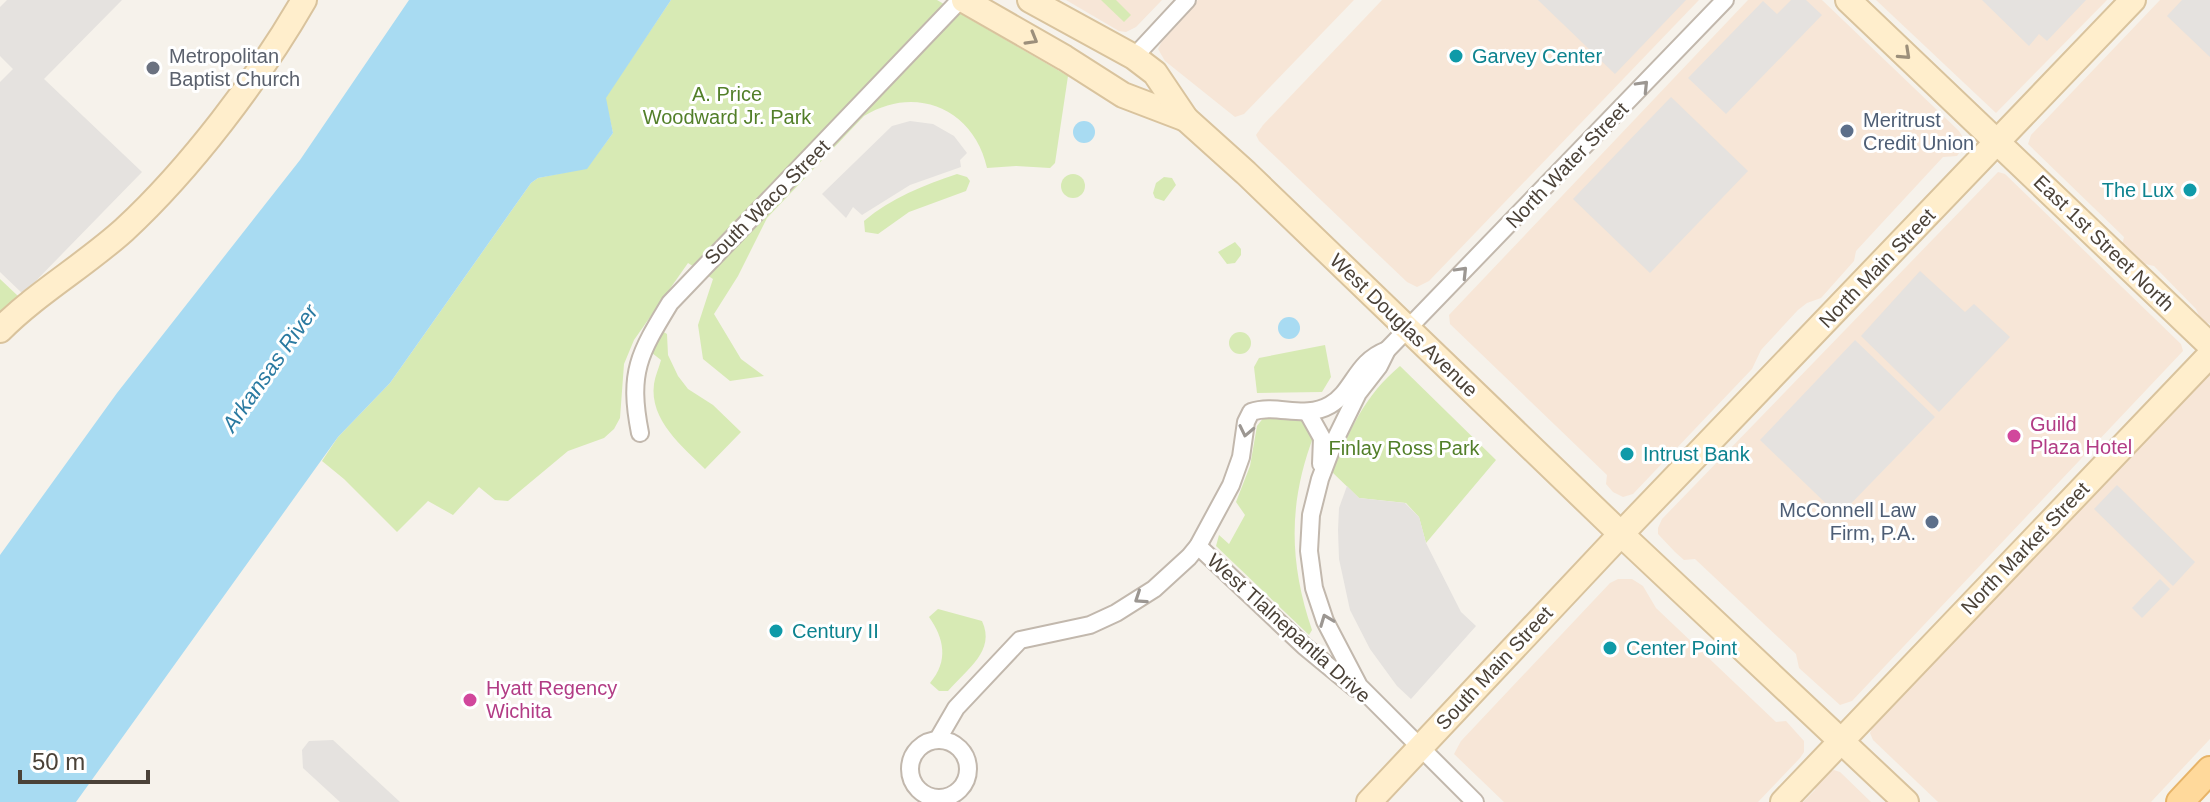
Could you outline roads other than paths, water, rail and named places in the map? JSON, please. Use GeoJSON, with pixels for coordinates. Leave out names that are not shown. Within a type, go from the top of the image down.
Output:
{"type":"FeatureCollection","features":[{"type":"Feature","properties":{"kind":"main road"},"geometry":{"type":"LineString","coordinates":[[2180,802],[2210,770]]}},
{"type":"Feature","properties":{"kind":"street"},"geometry":{"type":"LineString","coordinates":[[0,330],[38,295],[122,232],[159,195],[196,153],[255,75],[304,0]]}},
{"type":"Feature","properties":{"kind":"street","name":"West Douglas Avenue"},"geometry":{"type":"LineString","coordinates":[[962,0],[1123,95],[1186,119]]}},
{"type":"Feature","properties":{"kind":"street","name":"South Waco Street"},"geometry":{"type":"LineString","coordinates":[[640,433],[634,404],[636,370],[642,350],[670,303],[962,0]]}},
{"type":"Feature","properties":{"kind":"street","name":"West Douglas Avenue"},"geometry":{"type":"LineString","coordinates":[[1030,0],[1134,57],[1155,73],[1186,119],[1906,802]]}},
{"type":"Feature","properties":{"kind":"street"},"geometry":{"type":"LineString","coordinates":[[1134,57],[1187,0]]}},
{"type":"Feature","properties":{"kind":"street","name":"North Water Street"},"geometry":{"type":"LineString","coordinates":[[1387,350],[1725,0]]}},
{"type":"Feature","properties":{"kind":"street","name":"East 1st Street North"},"geometry":{"type":"LineString","coordinates":[[1848,0],[2210,345]]}},
{"type":"Feature","properties":{"kind":"street","name":"North Main Street"},"geometry":{"type":"LineString","coordinates":[[1621,534],[2133,0]]}},
{"type":"Feature","properties":{"kind":"street"},"geometry":{"type":"LineString","coordinates":[[938,739],[956,708],[1020,640],[1090,625],[1141,598],[1169,577],[1198,546],[1231,485],[1251,412],[1260,409],[1308,413],[1333,404],[1366,362],[1387,350]]}},
{"type":"Feature","properties":{"kind":"street"},"geometry":{"type":"LineString","coordinates":[[1387,350],[1358,393],[1320,479],[1311,515],[1309,551],[1314,588],[1325,621],[1359,686],[1475,802]]}},
{"type":"Feature","properties":{"kind":"street","name":"North Market Street"},"geometry":{"type":"LineString","coordinates":[[1783,802],[2210,355]]}},
{"type":"Feature","properties":{"kind":"street"},"geometry":{"type":"LineString","coordinates":[[1308,413],[1322,438],[1320,479]]}},
{"type":"Feature","properties":{"kind":"street","name":"South Main Street"},"geometry":{"type":"LineString","coordinates":[[1369,802],[1621,534]]}},
{"type":"Feature","properties":{"kind":"street","name":"West Tlalnepantla Drive"},"geometry":{"type":"LineString","coordinates":[[1198,546],[1304,646],[1381,710]]}},
{"type":"Feature","properties":{"kind":"street"},"geometry":{"type":"LineString","coordinates":[[938,739],[959,747],[966,757],[968,768],[966,780],[960,789],[940,800],[918,790],[911,781],[909,770],[911,758],[917,749],[926,742],[938,739]]}},
{"type":"Feature","properties":{"kind":"water","name":"Arkansas River"},"geometry":{"type":"Polygon","coordinates":[[[409,0],[671,0],[606,98],[613,133],[587,169],[538,178],[531,183],[390,383],[338,437],[76,802],[0,802],[0,555],[117,393],[300,160],[409,0]]]}},
{"type":"Feature","properties":{"kind":"water"},"geometry":{"type":"Polygon","coordinates":[[[1084,121],[1092,124],[1095,132],[1092,140],[1084,143],[1076,140],[1073,132],[1076,124],[1084,121]]]}},
{"type":"Feature","properties":{"kind":"water"},"geometry":{"type":"Polygon","coordinates":[[[1289,317],[1297,320],[1300,328],[1297,336],[1289,339],[1281,336],[1278,328],[1281,320],[1289,317]]]}},
{"type":"Feature","properties":{"kind":"place","name":"Garvey Center"},"geometry":{"type":"Point","coordinates":[1456,56]}},
{"type":"Feature","properties":{"kind":"place","name":"Metropolitan Baptist Church"},"geometry":{"type":"Point","coordinates":[153,68]}},
{"type":"Feature","properties":{"kind":"place","name":"Meritrust Credit Union"},"geometry":{"type":"Point","coordinates":[1847,131]}},
{"type":"Feature","properties":{"kind":"place","name":"The Lux"},"geometry":{"type":"Point","coordinates":[2190,190]}},
{"type":"Feature","properties":{"kind":"place","name":"Guild Plaza Hotel"},"geometry":{"type":"Point","coordinates":[2014,436]}},
{"type":"Feature","properties":{"kind":"place","name":"Intrust Bank"},"geometry":{"type":"Point","coordinates":[1627,454]}},
{"type":"Feature","properties":{"kind":"place","name":"McConnell Law Firm, P.A."},"geometry":{"type":"Point","coordinates":[1932,522]}},
{"type":"Feature","properties":{"kind":"place","name":"Century II"},"geometry":{"type":"Point","coordinates":[776,631]}},
{"type":"Feature","properties":{"kind":"place","name":"Center Point"},"geometry":{"type":"Point","coordinates":[1610,648]}},
{"type":"Feature","properties":{"kind":"place","name":"Hyatt Regency Wichita"},"geometry":{"type":"Point","coordinates":[470,700]}},
{"type":"Feature","properties":{"kind":"park label","name":"A. Price Woodward Jr. Park"},"geometry":{"type":"Point","coordinates":[727,106]}},
{"type":"Feature","properties":{"kind":"park label","name":"Finlay Ross Park"},"geometry":{"type":"Point","coordinates":[1404,448]}}]}
